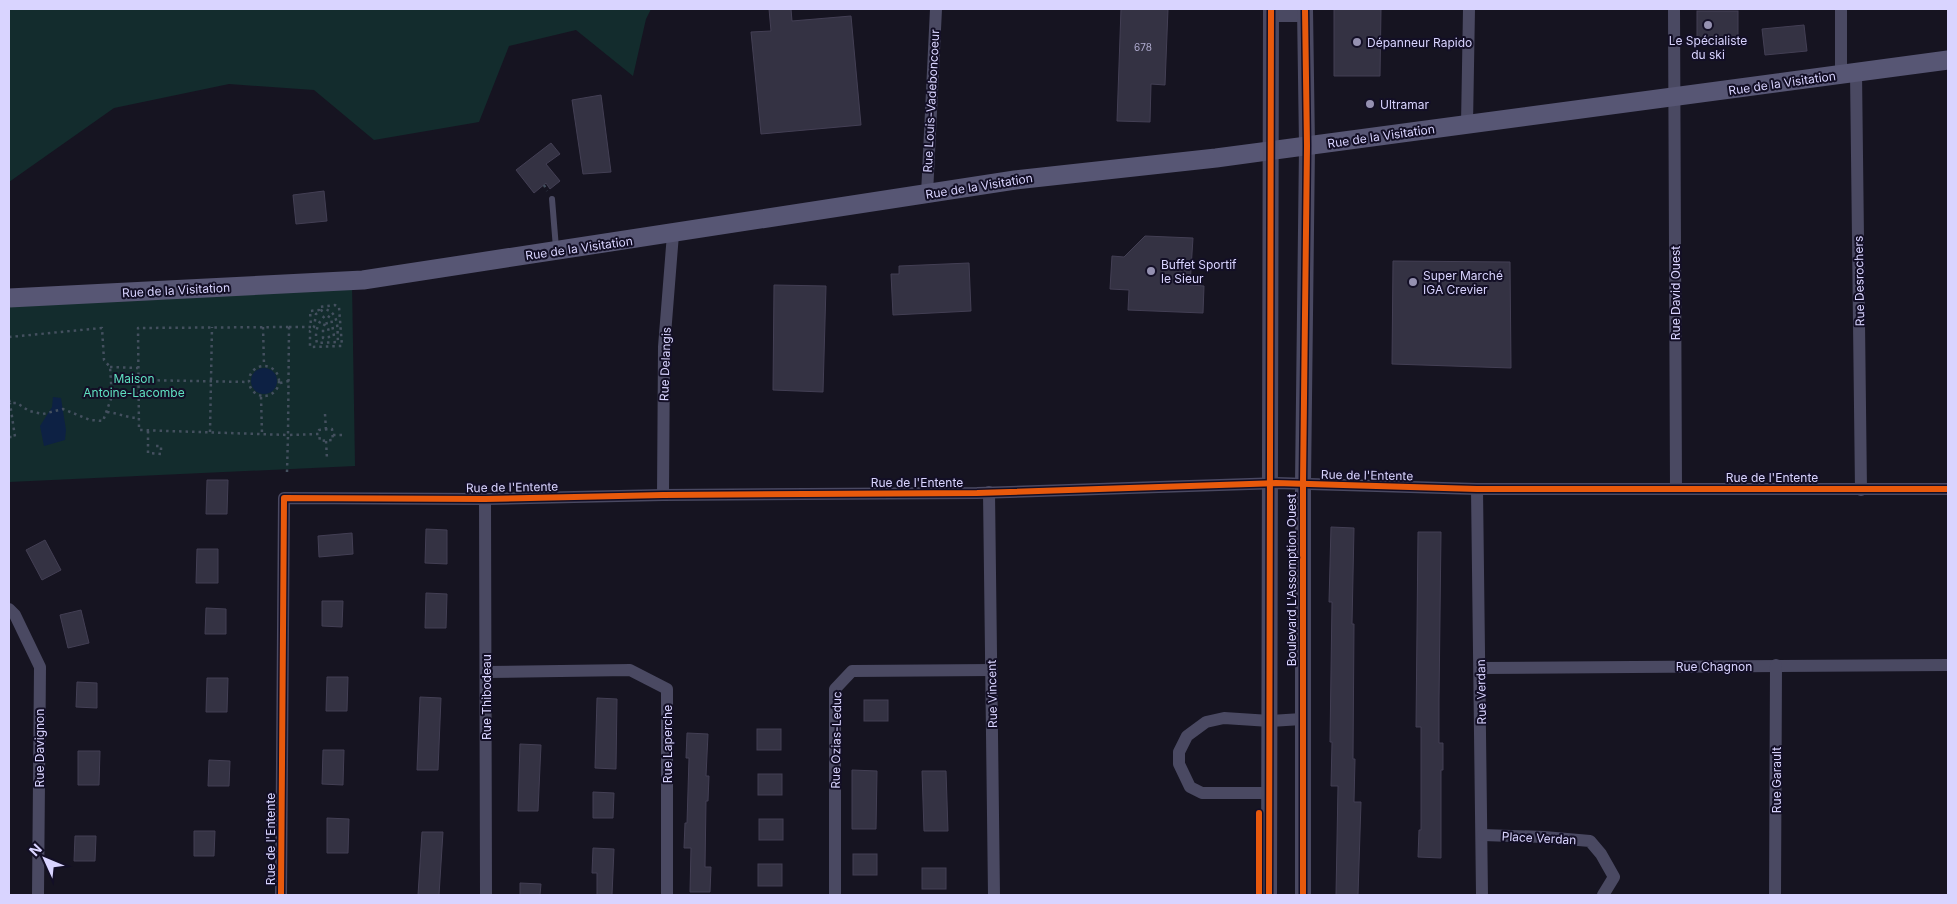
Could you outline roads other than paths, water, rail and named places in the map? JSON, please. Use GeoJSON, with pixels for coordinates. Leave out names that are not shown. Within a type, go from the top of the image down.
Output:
{"type":"FeatureCollection","features":[{"type":"Feature","properties":{"kind":"main road","name":"Rue de la Visitation"},"geometry":{"type":"LineString","coordinates":[[9,298],[363,280],[673,234],[1015,180],[1307,146],[1948,60]]}},
{"type":"Feature","properties":{"kind":"street","name":"Rue Louis-Vadeboncoeur"},"geometry":{"type":"LineString","coordinates":[[927,194],[936,9]]}},
{"type":"Feature","properties":{"kind":"street"},"geometry":{"type":"LineString","coordinates":[[1466,124],[1469,9]]}},
{"type":"Feature","properties":{"kind":"street","name":"Rue David Ouest"},"geometry":{"type":"LineString","coordinates":[[1674,9],[1676,488]]}},
{"type":"Feature","properties":{"kind":"street","name":"Rue Desrochers"},"geometry":{"type":"LineString","coordinates":[[1841,9],[1848,74],[1861,490]]}},
{"type":"Feature","properties":{"kind":"street"},"geometry":{"type":"LineString","coordinates":[[1271,12],[1305,11]]}},
{"type":"Feature","properties":{"kind":"street","name":"Boulevard L'Assomption Ouest"},"geometry":{"type":"LineString","coordinates":[[1303,895],[1303,484],[1307,146],[1305,11]]}},
{"type":"Feature","properties":{"kind":"street","name":"Boulevard L'Assomption Ouest"},"geometry":{"type":"LineString","coordinates":[[1269,895],[1271,12]]}},
{"type":"Feature","properties":{"kind":"street","name":"Rue Delangis"},"geometry":{"type":"LineString","coordinates":[[663,495],[664,347],[673,234]]}},
{"type":"Feature","properties":{"kind":"street","name":"Rue de l'Entente"},"geometry":{"type":"LineString","coordinates":[[281,895],[284,498],[485,499],[663,495],[989,492],[1270,483],[1477,488],[1948,489]]}},
{"type":"Feature","properties":{"kind":"street","name":"Rue Verdan"},"geometry":{"type":"LineString","coordinates":[[1477,488],[1483,835],[1482,895]]}},
{"type":"Feature","properties":{"kind":"street","name":"Rue Vincent"},"geometry":{"type":"LineString","coordinates":[[989,492],[994,895]]}},
{"type":"Feature","properties":{"kind":"street","name":"Rue Thibodeau"},"geometry":{"type":"LineString","coordinates":[[485,499],[486,895]]}},
{"type":"Feature","properties":{"kind":"street","name":"Rue Davignon"},"geometry":{"type":"LineString","coordinates":[[9,609],[15,614],[40,667],[38,895]]}},
{"type":"Feature","properties":{"kind":"street","name":"Rue Chagnon"},"geometry":{"type":"LineString","coordinates":[[1480,668],[1948,665]]}},
{"type":"Feature","properties":{"kind":"street","name":"Rue Garault"},"geometry":{"type":"LineString","coordinates":[[1775,895],[1776,666]]}},
{"type":"Feature","properties":{"kind":"street","name":"Rue Laperche"},"geometry":{"type":"LineString","coordinates":[[486,672],[630,670],[666,689],[667,895]]}},
{"type":"Feature","properties":{"kind":"street","name":"Rue Ozias-Leduc"},"geometry":{"type":"LineString","coordinates":[[835,895],[835,689],[852,671],[992,670]]}},
{"type":"Feature","properties":{"kind":"street"},"geometry":{"type":"LineString","coordinates":[[1269,792],[1202,793],[1190,787],[1179,764],[1179,752],[1187,736],[1206,722],[1224,718],[1270,721],[1302,719]]}},
{"type":"Feature","properties":{"kind":"street","name":"Place Verdan"},"geometry":{"type":"LineString","coordinates":[[1483,835],[1590,841],[1601,854],[1614,877],[1603,895]]}},
{"type":"Feature","properties":{"kind":"lane"},"geometry":{"type":"LineString","coordinates":[[552,199],[556,251]]}},
{"type":"Feature","properties":{"kind":"water"},"geometry":{"type":"Polygon","coordinates":[[[264,368],[273,372],[277,381],[273,390],[264,394],[255,390],[251,381],[255,372],[264,368]]]}},
{"type":"Feature","properties":{"kind":"water"},"geometry":{"type":"Polygon","coordinates":[[[53,397],[61,398],[66,430],[65,440],[44,446],[40,426],[52,407],[53,397]]]}},
{"type":"Feature","properties":{"kind":"place","name":"Le Spécialiste du ski"},"geometry":{"type":"Point","coordinates":[1708,25]}},
{"type":"Feature","properties":{"kind":"place","name":"Dépanneur Rapido"},"geometry":{"type":"Point","coordinates":[1357,42]}},
{"type":"Feature","properties":{"kind":"place","name":"Ultramar"},"geometry":{"type":"Point","coordinates":[1370,104]}},
{"type":"Feature","properties":{"kind":"place","name":"Buffet Sportif le Sieur"},"geometry":{"type":"Point","coordinates":[1151,271]}},
{"type":"Feature","properties":{"kind":"place","name":"Super Marché IGA Crevier"},"geometry":{"type":"Point","coordinates":[1413,282]}},
{"type":"Feature","properties":{"kind":"park label","name":"Maison Antoine-Lacombe"},"geometry":{"type":"Point","coordinates":[134,385]}}]}
